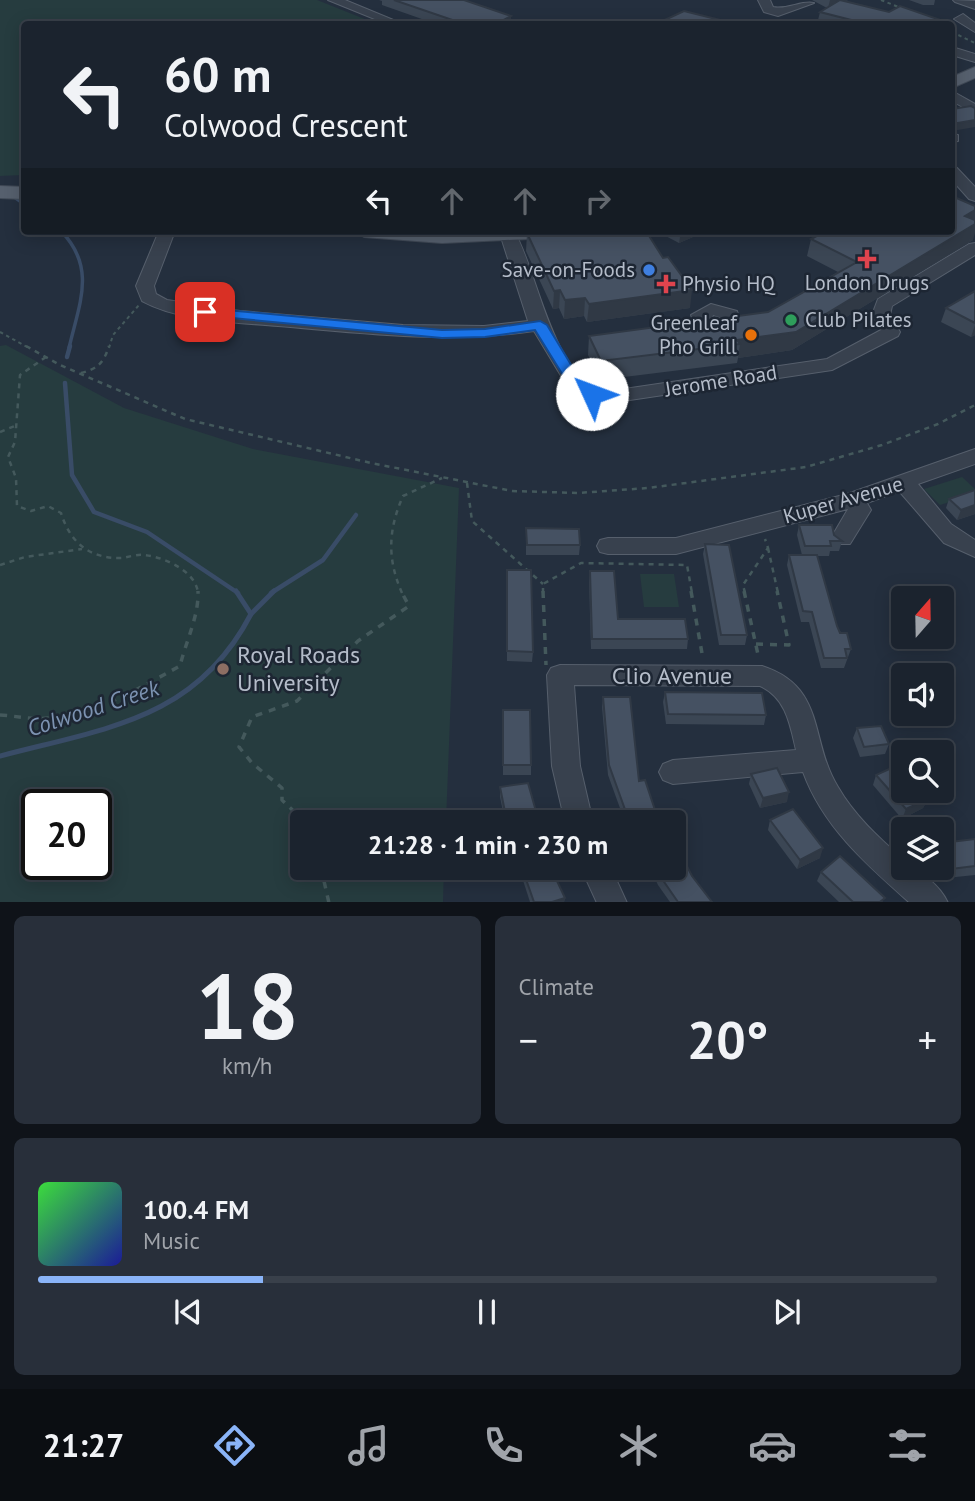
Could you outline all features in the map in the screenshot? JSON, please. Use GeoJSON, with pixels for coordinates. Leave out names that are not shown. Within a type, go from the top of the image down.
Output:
{"type":"FeatureCollection","features":[{"type":"Feature","properties":{"kind":"main road"},"geometry":{"type":"LineString","coordinates":[[955,85],[975,72]]}},
{"type":"Feature","properties":{"kind":"main road"},"geometry":{"type":"LineString","coordinates":[[0,192],[21,193]]}},
{"type":"Feature","properties":{"kind":"main road"},"geometry":{"type":"LineString","coordinates":[[400,235],[478,235]]}},
{"type":"Feature","properties":{"kind":"street"},"geometry":{"type":"LineString","coordinates":[[334,0],[389,21]]}},
{"type":"Feature","properties":{"kind":"street"},"geometry":{"type":"LineString","coordinates":[[764,0],[768,9],[776,12],[808,3]]}},
{"type":"Feature","properties":{"kind":"street"},"geometry":{"type":"LineString","coordinates":[[959,0],[975,5]]}},
{"type":"Feature","properties":{"kind":"street"},"geometry":{"type":"LineString","coordinates":[[964,17],[960,19],[975,28]]}},
{"type":"Feature","properties":{"kind":"street"},"geometry":{"type":"LineString","coordinates":[[955,52],[975,58]]}},
{"type":"Feature","properties":{"kind":"street"},"geometry":{"type":"LineString","coordinates":[[955,87],[975,95]]}},
{"type":"Feature","properties":{"kind":"street"},"geometry":{"type":"LineString","coordinates":[[955,88],[975,110]]}},
{"type":"Feature","properties":{"kind":"street"},"geometry":{"type":"LineString","coordinates":[[955,177],[975,196]]}},
{"type":"Feature","properties":{"kind":"street"},"geometry":{"type":"LineString","coordinates":[[165,235],[145,286],[151,299],[180,309],[442,334],[485,333],[540,325]]}},
{"type":"Feature","properties":{"kind":"street","name":"Jerome Road"},"geometry":{"type":"LineString","coordinates":[[508,235],[540,325],[579,390],[603,398],[832,364],[891,332],[881,315],[884,303],[975,248]]}},
{"type":"Feature","properties":{"kind":"street","name":"Kuper Avenue"},"geometry":{"type":"LineString","coordinates":[[608,546],[676,546],[853,500],[975,456]]}},
{"type":"Feature","properties":{"kind":"street"},"geometry":{"type":"LineString","coordinates":[[904,483],[937,526],[954,540],[975,549]]}},
{"type":"Feature","properties":{"kind":"street"},"geometry":{"type":"LineString","coordinates":[[842,538],[860,510],[853,500]]}},
{"type":"Feature","properties":{"kind":"street"},"geometry":{"type":"LineString","coordinates":[[560,675],[566,766],[576,810]]}},
{"type":"Feature","properties":{"kind":"street","name":"Clio Avenue"},"geometry":{"type":"LineString","coordinates":[[560,675],[706,676],[772,680]]}},
{"type":"Feature","properties":{"kind":"street"},"geometry":{"type":"LineString","coordinates":[[772,680],[795,699],[811,760],[825,791],[855,830],[887,863],[933,902]]}},
{"type":"Feature","properties":{"kind":"street"},"geometry":{"type":"LineString","coordinates":[[673,772],[811,760]]}},
{"type":"Feature","properties":{"kind":"street"},"geometry":{"type":"LineString","coordinates":[[602,880],[612,902]]}},
{"type":"Feature","properties":{"kind":"path"},"geometry":{"type":"LineString","coordinates":[[881,0],[908,10]]}},
{"type":"Feature","properties":{"kind":"path"},"geometry":{"type":"LineString","coordinates":[[955,33],[975,43]]}},
{"type":"Feature","properties":{"kind":"path"},"geometry":{"type":"LineString","coordinates":[[79,374],[100,366],[122,322],[135,307],[151,299]]}},
{"type":"Feature","properties":{"kind":"path"},"geometry":{"type":"LineString","coordinates":[[0,332],[79,374],[185,419],[512,491],[578,493],[648,488],[806,467],[882,445],[938,424],[975,405]]}},
{"type":"Feature","properties":{"kind":"path"},"geometry":{"type":"LineString","coordinates":[[46,357],[20,375],[17,425],[8,457],[16,478],[17,506],[31,511],[48,506],[61,513],[67,533],[82,549]]}},
{"type":"Feature","properties":{"kind":"path"},"geometry":{"type":"LineString","coordinates":[[0,432],[17,425]]}},
{"type":"Feature","properties":{"kind":"path"},"geometry":{"type":"LineString","coordinates":[[292,810],[282,800],[282,788],[252,763],[239,747],[242,734],[251,718],[263,710],[288,706],[299,700],[351,646],[380,623],[409,606],[387,545],[391,525],[403,496],[443,477]]}},
{"type":"Feature","properties":{"kind":"path"},"geometry":{"type":"LineString","coordinates":[[467,482],[472,521],[543,584],[546,664],[560,675]]}},
{"type":"Feature","properties":{"kind":"path"},"geometry":{"type":"LineString","coordinates":[[756,644],[789,645],[761,524]]}},
{"type":"Feature","properties":{"kind":"path"},"geometry":{"type":"LineString","coordinates":[[768,548],[743,584],[756,644],[772,680]]}},
{"type":"Feature","properties":{"kind":"path"},"geometry":{"type":"LineString","coordinates":[[0,715],[33,719],[93,708],[180,666],[190,627],[199,610],[197,582],[189,572],[144,555],[118,558],[82,549],[1,564]]}},
{"type":"Feature","properties":{"kind":"path"},"geometry":{"type":"LineString","coordinates":[[543,584],[581,563],[687,565],[706,676]]}},
{"type":"Feature","properties":{"kind":"path"},"geometry":{"type":"LineString","coordinates":[[324,880],[329,902]]}},
{"type":"Feature","properties":{"kind":"green space"},"geometry":{"type":"Polygon","coordinates":[[[0,0],[317,0],[370,21],[21,21],[21,175],[0,176],[0,0]]]}},
{"type":"Feature","properties":{"kind":"green space","name":"Royal Roads University"},"geometry":{"type":"Polygon","coordinates":[[[6,345],[124,408],[253,449],[459,488],[446,810],[290,810],[290,880],[444,880],[443,902],[0,902],[0,346],[6,345]]]}},
{"type":"Feature","properties":{"kind":"green space"},"geometry":{"type":"Polygon","coordinates":[[[962,477],[975,489],[975,494],[940,505],[924,489],[962,477]]]}},
{"type":"Feature","properties":{"kind":"green space"},"geometry":{"type":"Polygon","coordinates":[[[640,574],[674,574],[679,607],[644,607],[640,574]]]}},
{"type":"Feature","properties":{"kind":"building"},"geometry":{"type":"Polygon","coordinates":[[[394,0],[464,0],[511,16],[502,21],[455,21],[394,0]]]}},
{"type":"Feature","properties":{"kind":"building"},"geometry":{"type":"Polygon","coordinates":[[[840,0],[889,12],[900,6],[943,21],[855,21],[820,12],[840,0]]]}},
{"type":"Feature","properties":{"kind":"building"},"geometry":{"type":"Polygon","coordinates":[[[684,11],[724,21],[662,21],[684,11]]]}},
{"type":"Feature","properties":{"kind":"building"},"geometry":{"type":"Polygon","coordinates":[[[971,106],[975,108],[975,120],[955,123],[955,109],[971,106]]]}},
{"type":"Feature","properties":{"kind":"building"},"geometry":{"type":"Polygon","coordinates":[[[955,197],[975,206],[975,210],[965,216],[975,220],[975,224],[796,332],[737,340],[740,344],[601,361],[589,336],[768,312],[857,262],[811,239],[818,235],[955,235],[955,197]]]}},
{"type":"Feature","properties":{"kind":"building"},"geometry":{"type":"Polygon","coordinates":[[[528,235],[649,235],[663,258],[668,257],[692,290],[589,304],[585,298],[565,300],[560,290],[554,291],[528,235]]]}},
{"type":"Feature","properties":{"kind":"building"},"geometry":{"type":"Polygon","coordinates":[[[975,291],[975,323],[946,308],[975,291]]]}},
{"type":"Feature","properties":{"kind":"building"},"geometry":{"type":"Polygon","coordinates":[[[975,490],[975,505],[961,510],[949,499],[975,490]]]}},
{"type":"Feature","properties":{"kind":"building"},"geometry":{"type":"Polygon","coordinates":[[[799,525],[832,525],[834,535],[842,541],[830,541],[831,546],[805,546],[799,525]]]}},
{"type":"Feature","properties":{"kind":"building"},"geometry":{"type":"Polygon","coordinates":[[[526,528],[579,529],[580,545],[527,545],[526,528]]]}},
{"type":"Feature","properties":{"kind":"building"},"geometry":{"type":"Polygon","coordinates":[[[705,544],[729,545],[747,635],[721,635],[705,544]]]}},
{"type":"Feature","properties":{"kind":"building"},"geometry":{"type":"Polygon","coordinates":[[[789,555],[817,555],[837,626],[840,633],[847,633],[851,649],[845,649],[847,658],[824,658],[812,612],[803,611],[789,555]]]}},
{"type":"Feature","properties":{"kind":"building"},"geometry":{"type":"Polygon","coordinates":[[[507,570],[531,570],[533,652],[507,651],[507,570]]]}},
{"type":"Feature","properties":{"kind":"building"},"geometry":{"type":"Polygon","coordinates":[[[590,571],[614,571],[618,619],[685,619],[688,639],[592,639],[590,571]]]}},
{"type":"Feature","properties":{"kind":"building"},"geometry":{"type":"Polygon","coordinates":[[[665,692],[762,693],[766,715],[668,714],[665,692]]]}},
{"type":"Feature","properties":{"kind":"building"},"geometry":{"type":"Polygon","coordinates":[[[603,697],[630,697],[639,781],[645,780],[655,810],[625,810],[609,765],[603,697]]]}},
{"type":"Feature","properties":{"kind":"building"},"geometry":{"type":"Polygon","coordinates":[[[503,710],[530,710],[531,765],[503,765],[503,710]]]}},
{"type":"Feature","properties":{"kind":"building"},"geometry":{"type":"Polygon","coordinates":[[[881,726],[889,744],[864,747],[857,728],[881,726]]]}},
{"type":"Feature","properties":{"kind":"building"},"geometry":{"type":"Polygon","coordinates":[[[777,768],[789,792],[763,798],[751,774],[777,768]]]}},
{"type":"Feature","properties":{"kind":"building"},"geometry":{"type":"Polygon","coordinates":[[[891,768],[891,792],[876,775],[891,768]]]}},
{"type":"Feature","properties":{"kind":"building"},"geometry":{"type":"Polygon","coordinates":[[[528,783],[536,810],[505,810],[500,787],[528,783]]]}},
{"type":"Feature","properties":{"kind":"building"},"geometry":{"type":"Polygon","coordinates":[[[901,803],[919,803],[906,809],[901,803]]]}},
{"type":"Feature","properties":{"kind":"building"},"geometry":{"type":"Polygon","coordinates":[[[793,809],[823,848],[800,860],[770,820],[793,809]]]}},
{"type":"Feature","properties":{"kind":"building"},"geometry":{"type":"Polygon","coordinates":[[[975,839],[975,866],[954,869],[954,842],[975,839]]]}},
{"type":"Feature","properties":{"kind":"building"},"geometry":{"type":"Polygon","coordinates":[[[840,856],[885,898],[882,902],[853,902],[821,872],[840,856]]]}},
{"type":"Feature","properties":{"kind":"building"},"geometry":{"type":"Polygon","coordinates":[[[686,864],[712,902],[678,902],[663,880],[686,880],[686,864]]]}},
{"type":"Feature","properties":{"kind":"building"},"geometry":{"type":"Polygon","coordinates":[[[526,880],[557,880],[565,898],[552,902],[534,902],[526,880]]]}},
{"type":"Feature","properties":{"kind":"waterway","name":"Colwood Creek"},"geometry":{"type":"LineString","coordinates":[[13,196],[21,202]]}},
{"type":"Feature","properties":{"kind":"waterway","name":"Colwood Creek"},"geometry":{"type":"LineString","coordinates":[[64,235],[79,259],[82,273],[80,301],[69,348]]}},
{"type":"Feature","properties":{"kind":"waterway","name":"Colwood Creek"},"geometry":{"type":"LineString","coordinates":[[67,357],[70,346]]}},
{"type":"Feature","properties":{"kind":"waterway","name":"Colwood Creek"},"geometry":{"type":"LineString","coordinates":[[65,383],[72,475],[94,512],[147,532],[237,592]]}},
{"type":"Feature","properties":{"kind":"waterway"},"geometry":{"type":"LineString","coordinates":[[274,591],[323,560],[356,515]]}},
{"type":"Feature","properties":{"kind":"waterway"},"geometry":{"type":"LineString","coordinates":[[251,614],[274,591]]}},
{"type":"Feature","properties":{"kind":"waterway","name":"Colwood Creek"},"geometry":{"type":"LineString","coordinates":[[237,592],[251,614]]}},
{"type":"Feature","properties":{"kind":"waterway","name":"Colwood Creek"},"geometry":{"type":"LineString","coordinates":[[0,756],[111,727],[145,714],[175,698],[203,677],[229,649],[251,614]]}},
{"type":"Feature","properties":{"kind":"place","name":"London Drugs"},"geometry":{"type":"Point","coordinates":[867,259]}},
{"type":"Feature","properties":{"kind":"place","name":"Save-on-Foods"},"geometry":{"type":"Point","coordinates":[649,270]}},
{"type":"Feature","properties":{"kind":"place","name":"Physio HQ"},"geometry":{"type":"Point","coordinates":[666,284]}},
{"type":"Feature","properties":{"kind":"place","name":"Club Pilates"},"geometry":{"type":"Point","coordinates":[791,320]}},
{"type":"Feature","properties":{"kind":"place","name":"Greenleaf Pho Grill"},"geometry":{"type":"Point","coordinates":[751,335]}},
{"type":"Feature","properties":{"kind":"place","name":"Royal Roads University"},"geometry":{"type":"Point","coordinates":[223,669]}},
{"type":"Feature","properties":{"kind":"route"},"geometry":{"type":"LineString","coordinates":[[205,312],[442,334],[485,333],[540,325],[579,390],[592,394]]}}]}
